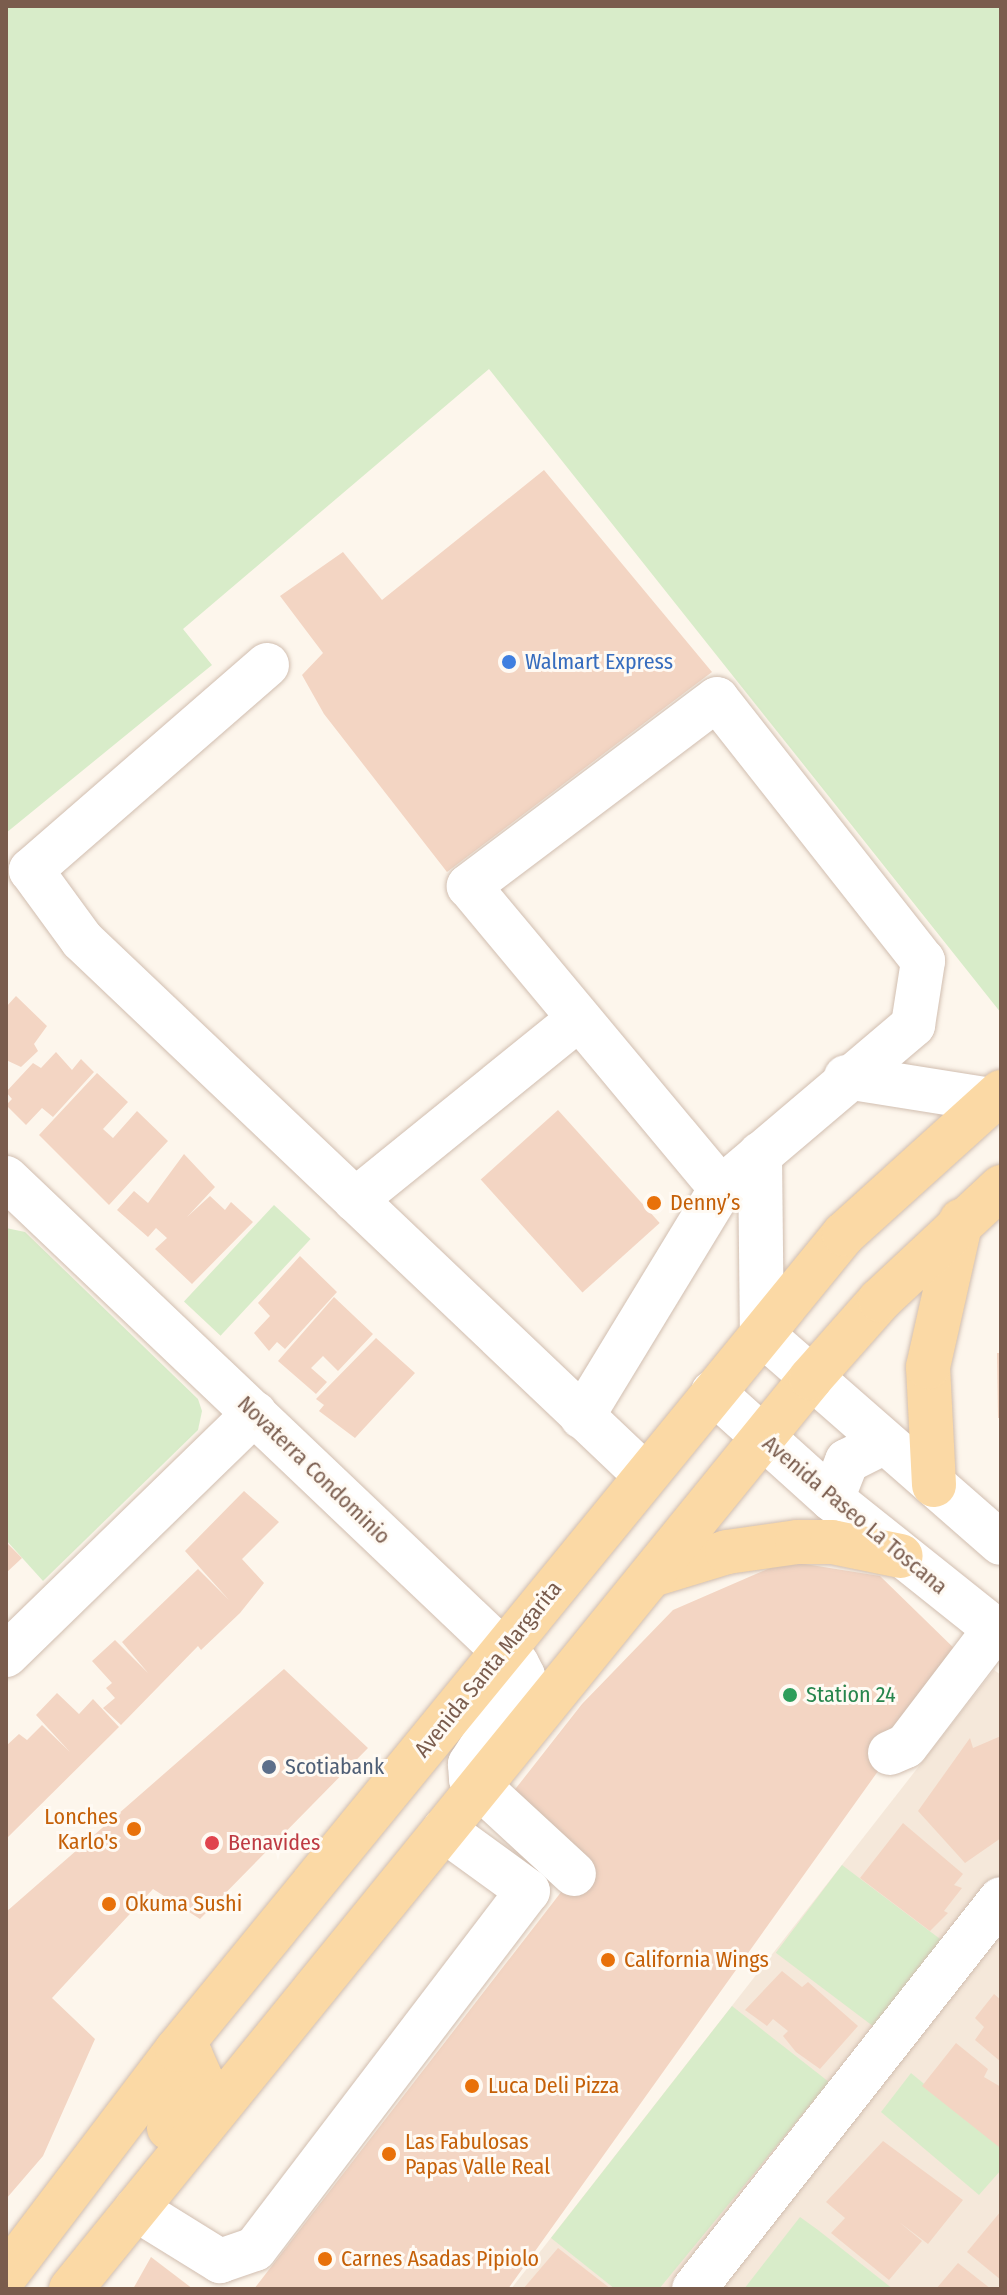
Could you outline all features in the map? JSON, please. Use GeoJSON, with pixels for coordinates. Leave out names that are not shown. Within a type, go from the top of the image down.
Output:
{"type":"FeatureCollection","features":[{"type":"Feature","properties":{"kind":"main road","name":"Avenida Santa Margarita"},"geometry":{"type":"LineString","coordinates":[[6,2275],[177,2050],[844,1234],[996,1096]]}},
{"type":"Feature","properties":{"kind":"main road"},"geometry":{"type":"LineString","coordinates":[[71,2289],[811,1378],[880,1300],[961,1221],[1001,1187]]}},
{"type":"Feature","properties":{"kind":"main road"},"geometry":{"type":"LineString","coordinates":[[934,1485],[928,1367],[961,1221]]}},
{"type":"Feature","properties":{"kind":"main road"},"geometry":{"type":"LineString","coordinates":[[652,1575],[727,1552],[797,1542],[832,1542],[901,1556]]}},
{"type":"Feature","properties":{"kind":"main road"},"geometry":{"type":"LineString","coordinates":[[239,2082],[216,2054],[220,2040],[286,1953],[303,1899]]}},
{"type":"Feature","properties":{"kind":"main road"},"geometry":{"type":"LineString","coordinates":[[126,2221],[126,2191],[202,2081],[191,2056],[177,2050]]}},
{"type":"Feature","properties":{"kind":"street"},"geometry":{"type":"LineString","coordinates":[[267,665],[31,870],[82,940],[645,1475]]}},
{"type":"Feature","properties":{"kind":"street"},"geometry":{"type":"LineString","coordinates":[[582,1417],[721,1188],[846,1077],[913,1025],[923,961],[717,699],[469,886],[577,1020],[721,1188]]}},
{"type":"Feature","properties":{"kind":"street"},"geometry":{"type":"LineString","coordinates":[[355,1200],[577,1020]]}},
{"type":"Feature","properties":{"kind":"street"},"geometry":{"type":"LineString","coordinates":[[846,1077],[996,1096]]}},
{"type":"Feature","properties":{"kind":"street"},"geometry":{"type":"LineString","coordinates":[[760,1154],[762,1334],[883,1443],[1000,1540]]}},
{"type":"Feature","properties":{"kind":"street","name":"Novaterra Condominio"},"geometry":{"type":"LineString","coordinates":[[7,1180],[255,1413],[502,1651],[523,1676],[470,1764],[477,1789]]}},
{"type":"Feature","properties":{"kind":"street","name":"Avenida Paseo La Toscana"},"geometry":{"type":"LineString","coordinates":[[713,1392],[832,1499],[998,1631]]}},
{"type":"Feature","properties":{"kind":"street"},"geometry":{"type":"LineString","coordinates":[[6,1655],[255,1413]]}},
{"type":"Feature","properties":{"kind":"street"},"geometry":{"type":"LineString","coordinates":[[832,1499],[847,1461],[864,1448],[883,1443]]}},
{"type":"Feature","properties":{"kind":"street"},"geometry":{"type":"LineString","coordinates":[[890,1753],[906,1746],[998,1631]]}},
{"type":"Feature","properties":{"kind":"street"},"geometry":{"type":"LineString","coordinates":[[477,1789],[574,1874]]}},
{"type":"Feature","properties":{"kind":"street"},"geometry":{"type":"LineString","coordinates":[[126,2221],[220,2261],[255,2249],[528,1891],[444,1830]]}},
{"type":"Feature","properties":{"kind":"street"},"geometry":{"type":"LineString","coordinates":[[694,2289],[995,1917]]}},
{"type":"Feature","properties":{"kind":"shaded area"},"geometry":{"type":"Polygon","coordinates":[[[994,1670],[1001,1675],[1001,2289],[511,2289],[994,1670]]]}},
{"type":"Feature","properties":{"kind":"green space"},"geometry":{"type":"Polygon","coordinates":[[[6,6],[1001,6],[1001,1013],[489,369],[183,629],[212,665],[6,833],[6,6]]]}},
{"type":"Feature","properties":{"kind":"green space"},"geometry":{"type":"Polygon","coordinates":[[[274,1205],[311,1239],[221,1336],[184,1302],[274,1205]]]}},
{"type":"Feature","properties":{"kind":"green space"},"geometry":{"type":"Polygon","coordinates":[[[6,1228],[25,1232],[198,1399],[202,1411],[198,1430],[43,1581],[6,1540],[6,1228]]]}},
{"type":"Feature","properties":{"kind":"green space"},"geometry":{"type":"Polygon","coordinates":[[[842,1865],[945,1943],[879,2030],[776,1953],[842,1865]]]}},
{"type":"Feature","properties":{"kind":"green space"},"geometry":{"type":"Polygon","coordinates":[[[732,2006],[829,2082],[659,2289],[615,2289],[551,2238],[732,2006]]]}},
{"type":"Feature","properties":{"kind":"green space"},"geometry":{"type":"Polygon","coordinates":[[[911,2073],[1001,2148],[1001,2170],[979,2195],[881,2112],[911,2073]]]}},
{"type":"Feature","properties":{"kind":"green space"},"geometry":{"type":"Polygon","coordinates":[[[800,2217],[818,2230],[893,2289],[744,2289],[800,2217]]]}},
{"type":"Feature","properties":{"kind":"building","name":"Walmart Express"},"geometry":{"type":"Polygon","coordinates":[[[544,470],[712,672],[447,872],[324,714],[302,675],[323,653],[280,596],[343,552],[382,600],[544,470]]]}},
{"type":"Feature","properties":{"kind":"building"},"geometry":{"type":"Polygon","coordinates":[[[16,996],[47,1026],[34,1044],[38,1051],[21,1067],[6,1060],[6,1007],[16,996]]]}},
{"type":"Feature","properties":{"kind":"building"},"geometry":{"type":"Polygon","coordinates":[[[56,1052],[72,1070],[81,1059],[94,1072],[53,1117],[42,1108],[26,1125],[6,1105],[12,1099],[6,1092],[33,1063],[41,1068],[56,1052]]]}},
{"type":"Feature","properties":{"kind":"building"},"geometry":{"type":"Polygon","coordinates":[[[97,1073],[128,1102],[103,1129],[113,1138],[137,1111],[168,1141],[109,1205],[39,1135],[97,1073]]]}},
{"type":"Feature","properties":{"kind":"building"},"geometry":{"type":"Polygon","coordinates":[[[558,1110],[660,1223],[582,1293],[481,1180],[558,1110]]]}},
{"type":"Feature","properties":{"kind":"building"},"geometry":{"type":"Polygon","coordinates":[[[184,1154],[215,1187],[187,1217],[210,1196],[225,1210],[231,1202],[253,1222],[192,1284],[155,1249],[167,1238],[156,1228],[148,1237],[117,1210],[134,1191],[148,1203],[184,1154]]]}},
{"type":"Feature","properties":{"kind":"building"},"geometry":{"type":"Polygon","coordinates":[[[300,1256],[337,1292],[285,1349],[277,1342],[269,1351],[254,1333],[270,1316],[258,1303],[300,1256]]]}},
{"type":"Feature","properties":{"kind":"building"},"geometry":{"type":"Polygon","coordinates":[[[334,1297],[373,1334],[338,1371],[323,1356],[311,1368],[327,1382],[316,1394],[278,1361],[334,1297]]]}},
{"type":"Feature","properties":{"kind":"building"},"geometry":{"type":"Polygon","coordinates":[[[376,1338],[415,1373],[355,1438],[319,1411],[324,1405],[316,1399],[376,1338]]]}},
{"type":"Feature","properties":{"kind":"building"},"geometry":{"type":"Polygon","coordinates":[[[997,1353],[1001,1353],[1001,1418],[998,1418],[997,1353]]]}},
{"type":"Feature","properties":{"kind":"building"},"geometry":{"type":"Polygon","coordinates":[[[244,1491],[279,1522],[242,1559],[264,1583],[240,1613],[201,1650],[198,1646],[121,1725],[103,1708],[115,1698],[106,1688],[112,1683],[92,1661],[115,1640],[148,1673],[122,1642],[198,1569],[229,1600],[185,1551],[244,1491]]]}},
{"type":"Feature","properties":{"kind":"building"},"geometry":{"type":"Polygon","coordinates":[[[6,1542],[22,1558],[6,1573],[6,1542]]]}},
{"type":"Feature","properties":{"kind":"building"},"geometry":{"type":"Polygon","coordinates":[[[786,1561],[880,1576],[961,1655],[508,2289],[254,2289],[582,1865],[502,1806],[582,1704],[673,1610],[786,1561]]]}},
{"type":"Feature","properties":{"kind":"building"},"geometry":{"type":"Polygon","coordinates":[[[284,1669],[368,1748],[200,1919],[153,1889],[52,1998],[95,2039],[43,2156],[6,2199],[6,1912],[284,1669]]]}},
{"type":"Feature","properties":{"kind":"building"},"geometry":{"type":"Polygon","coordinates":[[[57,1693],[79,1714],[93,1699],[119,1727],[6,1839],[6,1746],[19,1734],[27,1740],[42,1725],[70,1752],[36,1715],[57,1693]]]}},
{"type":"Feature","properties":{"kind":"building"},"geometry":{"type":"Polygon","coordinates":[[[1001,1736],[1001,1838],[965,1863],[918,1811],[970,1738],[973,1748],[1001,1736]]]}},
{"type":"Feature","properties":{"kind":"building"},"geometry":{"type":"Polygon","coordinates":[[[903,1823],[963,1874],[954,1885],[962,1888],[944,1911],[948,1913],[930,1931],[860,1878],[903,1823]]]}},
{"type":"Feature","properties":{"kind":"building"},"geometry":{"type":"Polygon","coordinates":[[[782,1971],[802,1987],[808,1982],[858,2026],[820,2069],[796,2052],[783,2036],[788,2031],[773,2019],[767,2026],[745,2010],[782,1971]]]}},
{"type":"Feature","properties":{"kind":"building"},"geometry":{"type":"Polygon","coordinates":[[[994,1994],[1001,2000],[1001,2062],[975,2040],[984,2027],[975,2018],[994,1994]]]}},
{"type":"Feature","properties":{"kind":"building"},"geometry":{"type":"Polygon","coordinates":[[[956,2043],[988,2069],[984,2077],[1001,2087],[999,2147],[922,2086],[956,2043]]]}},
{"type":"Feature","properties":{"kind":"building"},"geometry":{"type":"Polygon","coordinates":[[[883,2141],[963,2200],[928,2244],[899,2222],[922,2241],[889,2280],[831,2233],[845,2218],[826,2202],[883,2141]]]}},
{"type":"Feature","properties":{"kind":"building"},"geometry":{"type":"Polygon","coordinates":[[[1001,2211],[1001,2280],[967,2252],[1001,2211]]]}},
{"type":"Feature","properties":{"kind":"building"},"geometry":{"type":"Polygon","coordinates":[[[558,2248],[611,2289],[523,2289],[558,2248]]]}},
{"type":"Feature","properties":{"kind":"building"},"geometry":{"type":"Polygon","coordinates":[[[151,2257],[193,2289],[133,2289],[151,2257]]]}},
{"type":"Feature","properties":{"kind":"building"},"geometry":{"type":"Polygon","coordinates":[[[958,2263],[991,2289],[936,2289],[958,2263]]]}},
{"type":"Feature","properties":{"kind":"place","name":"Walmart Express"},"geometry":{"type":"Point","coordinates":[509,662]}},
{"type":"Feature","properties":{"kind":"place","name":"Denny’s"},"geometry":{"type":"Point","coordinates":[654,1203]}},
{"type":"Feature","properties":{"kind":"place","name":"Station 24"},"geometry":{"type":"Point","coordinates":[790,1695]}},
{"type":"Feature","properties":{"kind":"place","name":"Scotiabank"},"geometry":{"type":"Point","coordinates":[269,1767]}},
{"type":"Feature","properties":{"kind":"place","name":"Lonches Karlo's"},"geometry":{"type":"Point","coordinates":[134,1829]}},
{"type":"Feature","properties":{"kind":"place","name":"Benavides"},"geometry":{"type":"Point","coordinates":[212,1843]}},
{"type":"Feature","properties":{"kind":"place","name":"Okuma Sushi"},"geometry":{"type":"Point","coordinates":[109,1904]}},
{"type":"Feature","properties":{"kind":"place","name":"California Wings"},"geometry":{"type":"Point","coordinates":[608,1960]}},
{"type":"Feature","properties":{"kind":"place","name":"Luca Deli Pizza"},"geometry":{"type":"Point","coordinates":[472,2086]}},
{"type":"Feature","properties":{"kind":"place","name":"Las Fabulosas Papas Valle Real"},"geometry":{"type":"Point","coordinates":[389,2154]}},
{"type":"Feature","properties":{"kind":"place","name":"Carnes Asadas Pipiolo"},"geometry":{"type":"Point","coordinates":[325,2259]}}]}
